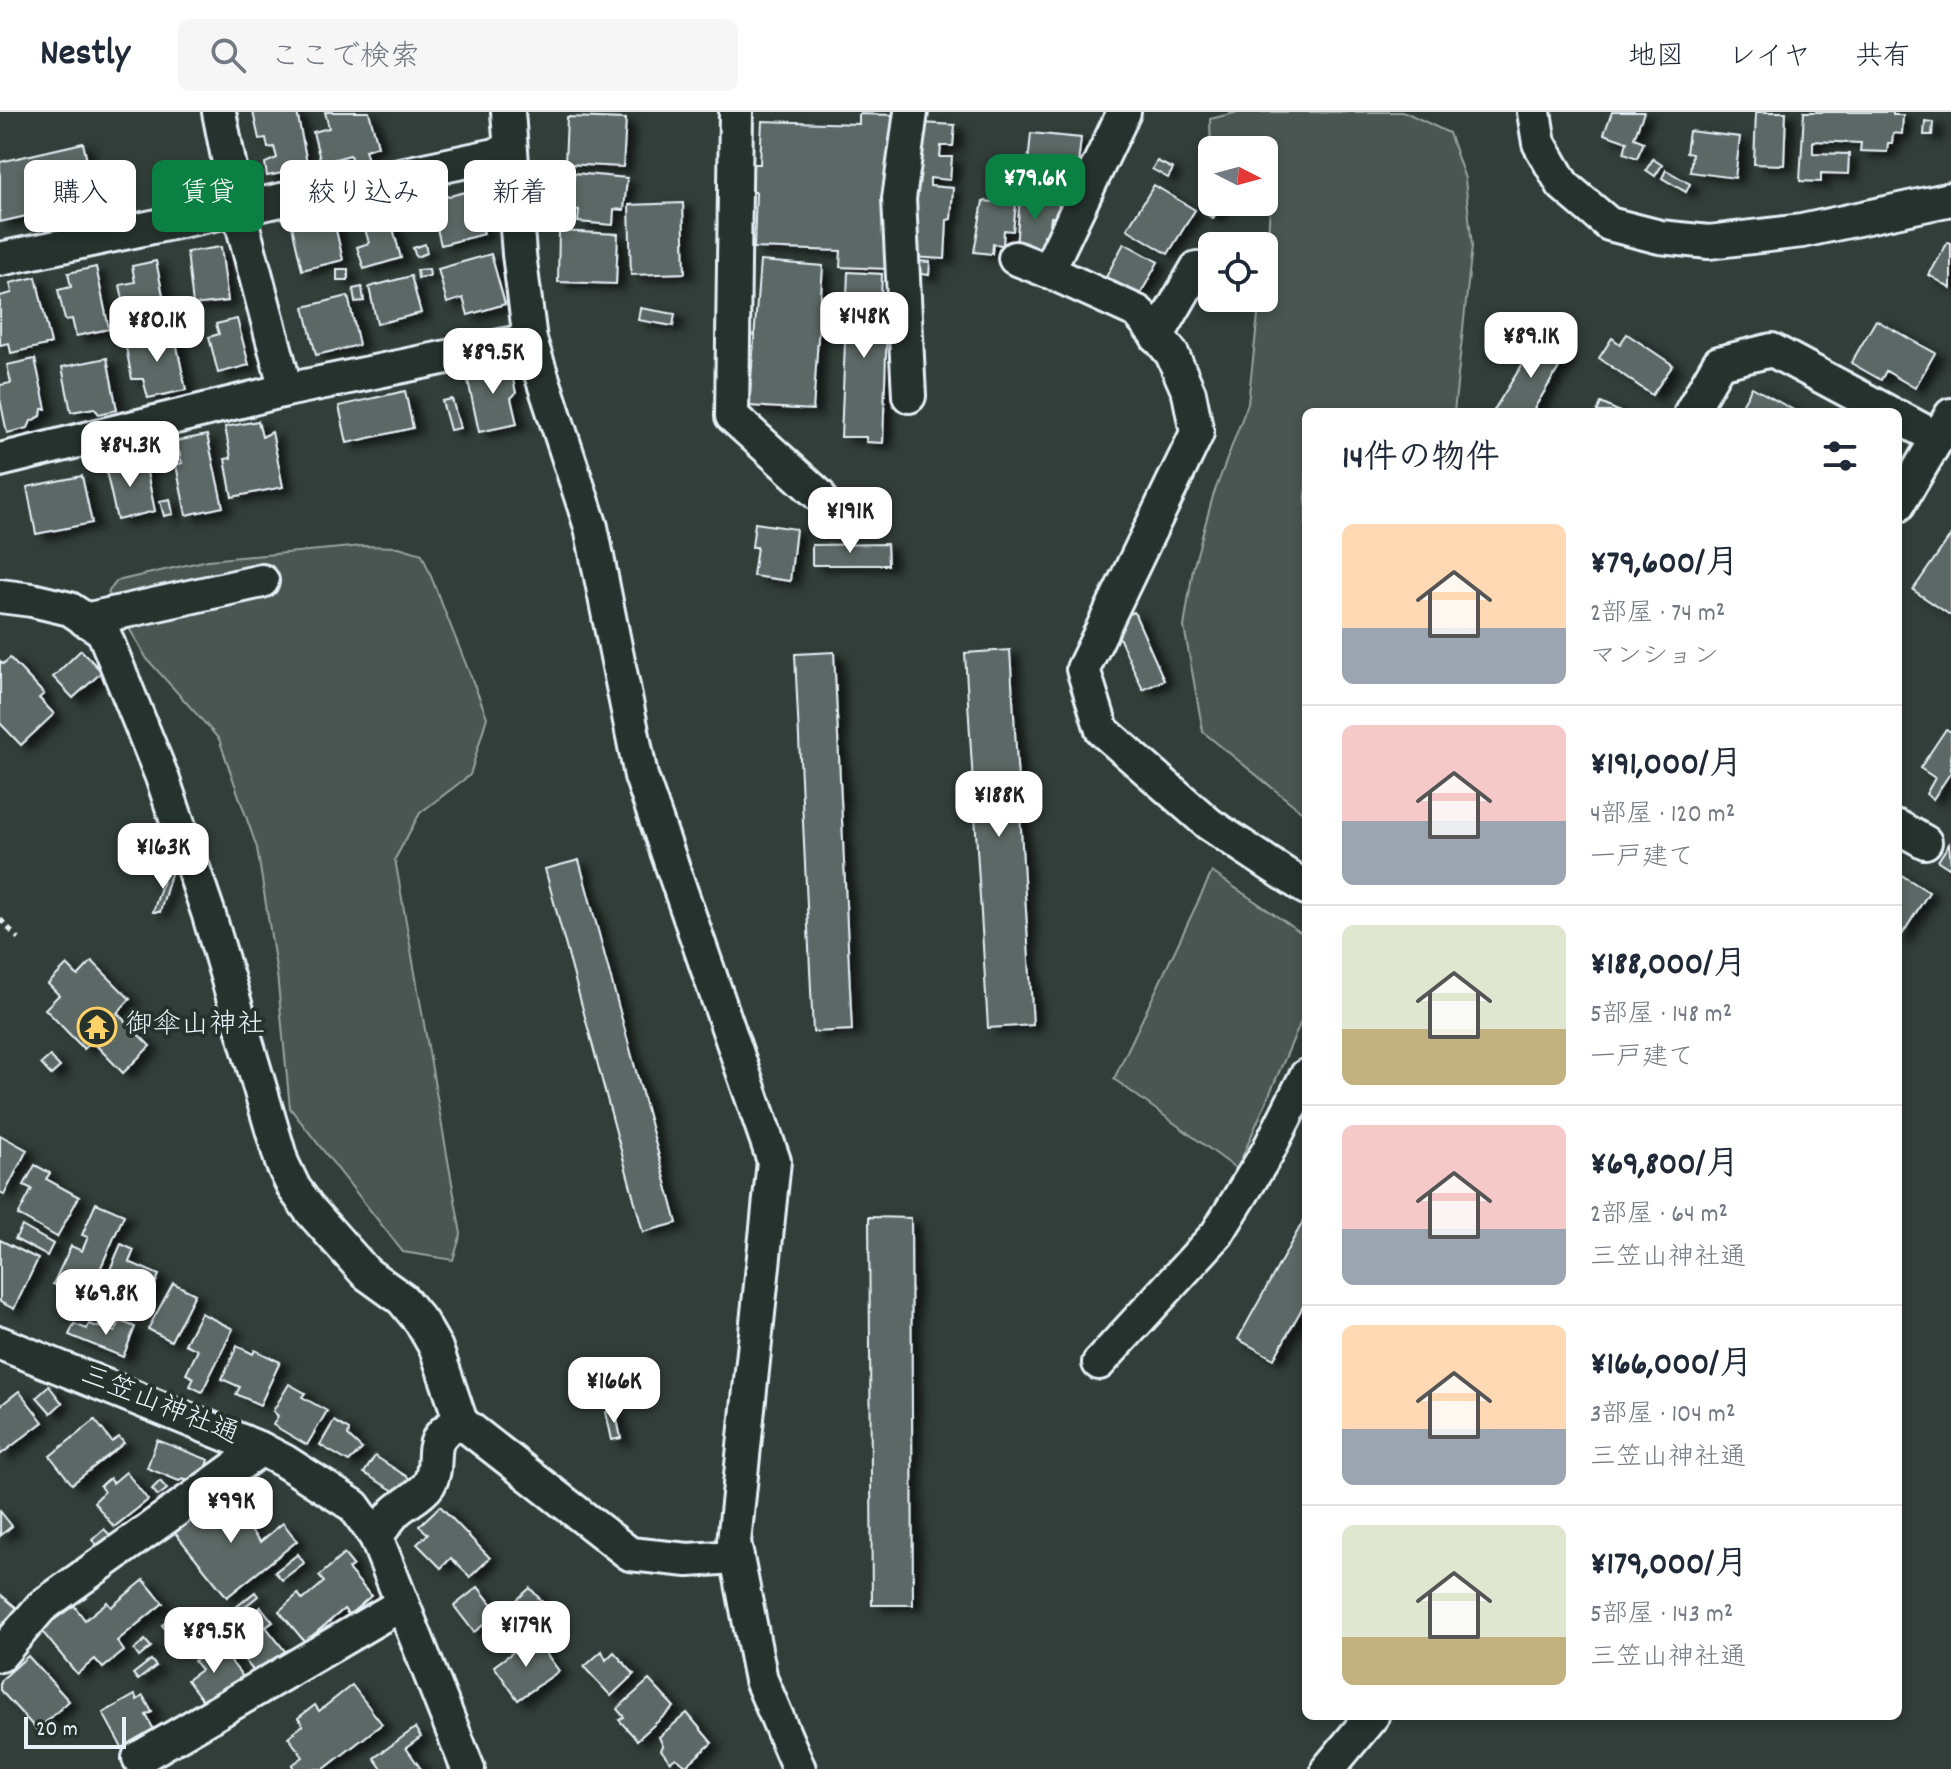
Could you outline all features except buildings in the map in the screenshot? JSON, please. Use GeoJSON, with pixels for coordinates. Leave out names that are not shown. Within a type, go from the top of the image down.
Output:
{"type":"FeatureCollection","features":[{"type":"Feature","properties":{"kind":"street"},"geometry":{"type":"LineString","coordinates":[[219,112],[228,160]]}},
{"type":"Feature","properties":{"kind":"street"},"geometry":{"type":"LineString","coordinates":[[508,112],[530,340],[591,527],[641,776],[774,1161],[734,1542],[761,1680],[799,1769]]}},
{"type":"Feature","properties":{"kind":"street"},"geometry":{"type":"LineString","coordinates":[[736,112],[732,416],[818,494]]}},
{"type":"Feature","properties":{"kind":"street"},"geometry":{"type":"LineString","coordinates":[[909,396],[899,199],[911,112]]}},
{"type":"Feature","properties":{"kind":"street"},"geometry":{"type":"LineString","coordinates":[[1048,271],[1124,112]]}},
{"type":"Feature","properties":{"kind":"street"},"geometry":{"type":"LineString","coordinates":[[1534,112],[1539,143],[1563,185],[1609,224],[1660,237],[1709,242],[1802,231],[1951,199]]}},
{"type":"Feature","properties":{"kind":"street"},"geometry":{"type":"LineString","coordinates":[[264,203],[510,152]]}},
{"type":"Feature","properties":{"kind":"street"},"geometry":{"type":"LineString","coordinates":[[0,259],[152,226]]}},
{"type":"Feature","properties":{"kind":"street"},"geometry":{"type":"LineString","coordinates":[[244,232],[286,390]]}},
{"type":"Feature","properties":{"kind":"street"},"geometry":{"type":"LineString","coordinates":[[1015,258],[1138,312],[1172,354],[1189,393],[1197,433],[1083,669],[1102,730],[1209,824],[1302,885]]}},
{"type":"Feature","properties":{"kind":"street"},"geometry":{"type":"LineString","coordinates":[[1157,337],[1197,268]]}},
{"type":"Feature","properties":{"kind":"street"},"geometry":{"type":"LineString","coordinates":[[0,461],[286,390],[530,340]]}},
{"type":"Feature","properties":{"kind":"street"},"geometry":{"type":"LineString","coordinates":[[1693,408],[1719,363],[1772,350],[1881,408]]}},
{"type":"Feature","properties":{"kind":"street"},"geometry":{"type":"LineString","coordinates":[[1902,418],[1944,427],[1902,498]]}},
{"type":"Feature","properties":{"kind":"street"},"geometry":{"type":"LineString","coordinates":[[85,620],[262,581]]}},
{"type":"Feature","properties":{"kind":"street"},"geometry":{"type":"LineString","coordinates":[[0,596],[70,609],[103,631],[162,777],[208,912],[273,1136],[288,1175],[327,1230],[366,1273],[402,1299],[421,1322],[436,1348],[461,1422],[630,1554],[688,1560],[737,1557]]}},
{"type":"Feature","properties":{"kind":"street"},"geometry":{"type":"LineString","coordinates":[[1099,1363],[1217,1234],[1267,1153],[1302,1084]]}},
{"type":"Feature","properties":{"kind":"street","name":"三笠山神社通"},"geometry":{"type":"LineString","coordinates":[[0,1343],[261,1449],[354,1506],[376,1537],[468,1769]]}},
{"type":"Feature","properties":{"kind":"street"},"geometry":{"type":"LineString","coordinates":[[376,1537],[396,1511],[427,1488],[433,1477],[436,1445],[446,1428],[461,1422]]}},
{"type":"Feature","properties":{"kind":"street"},"geometry":{"type":"LineString","coordinates":[[0,1655],[41,1607],[261,1449]]}},
{"type":"Feature","properties":{"kind":"street"},"geometry":{"type":"LineString","coordinates":[[139,1758],[402,1604]]}},
{"type":"Feature","properties":{"kind":"street"},"geometry":{"type":"LineString","coordinates":[[1328,1769],[1369,1720]]}},
{"type":"Feature","properties":{"kind":"path"},"geometry":{"type":"LineString","coordinates":[[0,919],[19,939]]}},
{"type":"Feature","properties":{"kind":"shaded area"},"geometry":{"type":"Polygon","coordinates":[[[1238,112],[1405,112],[1449,133],[1465,179],[1472,246],[1454,408],[1302,408],[1302,812],[1203,732],[1184,627],[1193,569],[1213,496],[1248,403],[1258,312],[1278,312],[1278,232],[1268,232],[1269,216],[1278,216],[1278,136],[1210,136],[1210,119],[1238,112]]]}},
{"type":"Feature","properties":{"kind":"shaded area"},"geometry":{"type":"Polygon","coordinates":[[[363,546],[399,547],[422,554],[487,717],[470,775],[420,813],[395,859],[461,1234],[453,1260],[403,1252],[290,1108],[277,974],[257,848],[219,739],[147,659],[108,592],[117,581],[208,560],[363,546]]]}},
{"type":"Feature","properties":{"kind":"shaded area"},"geometry":{"type":"Polygon","coordinates":[[[1212,872],[1302,933],[1302,1019],[1237,1169],[1114,1079],[1212,872]]]}},
{"type":"Feature","properties":{"kind":"place","name":"御傘山神社"},"geometry":{"type":"Point","coordinates":[97,1027]}}]}
